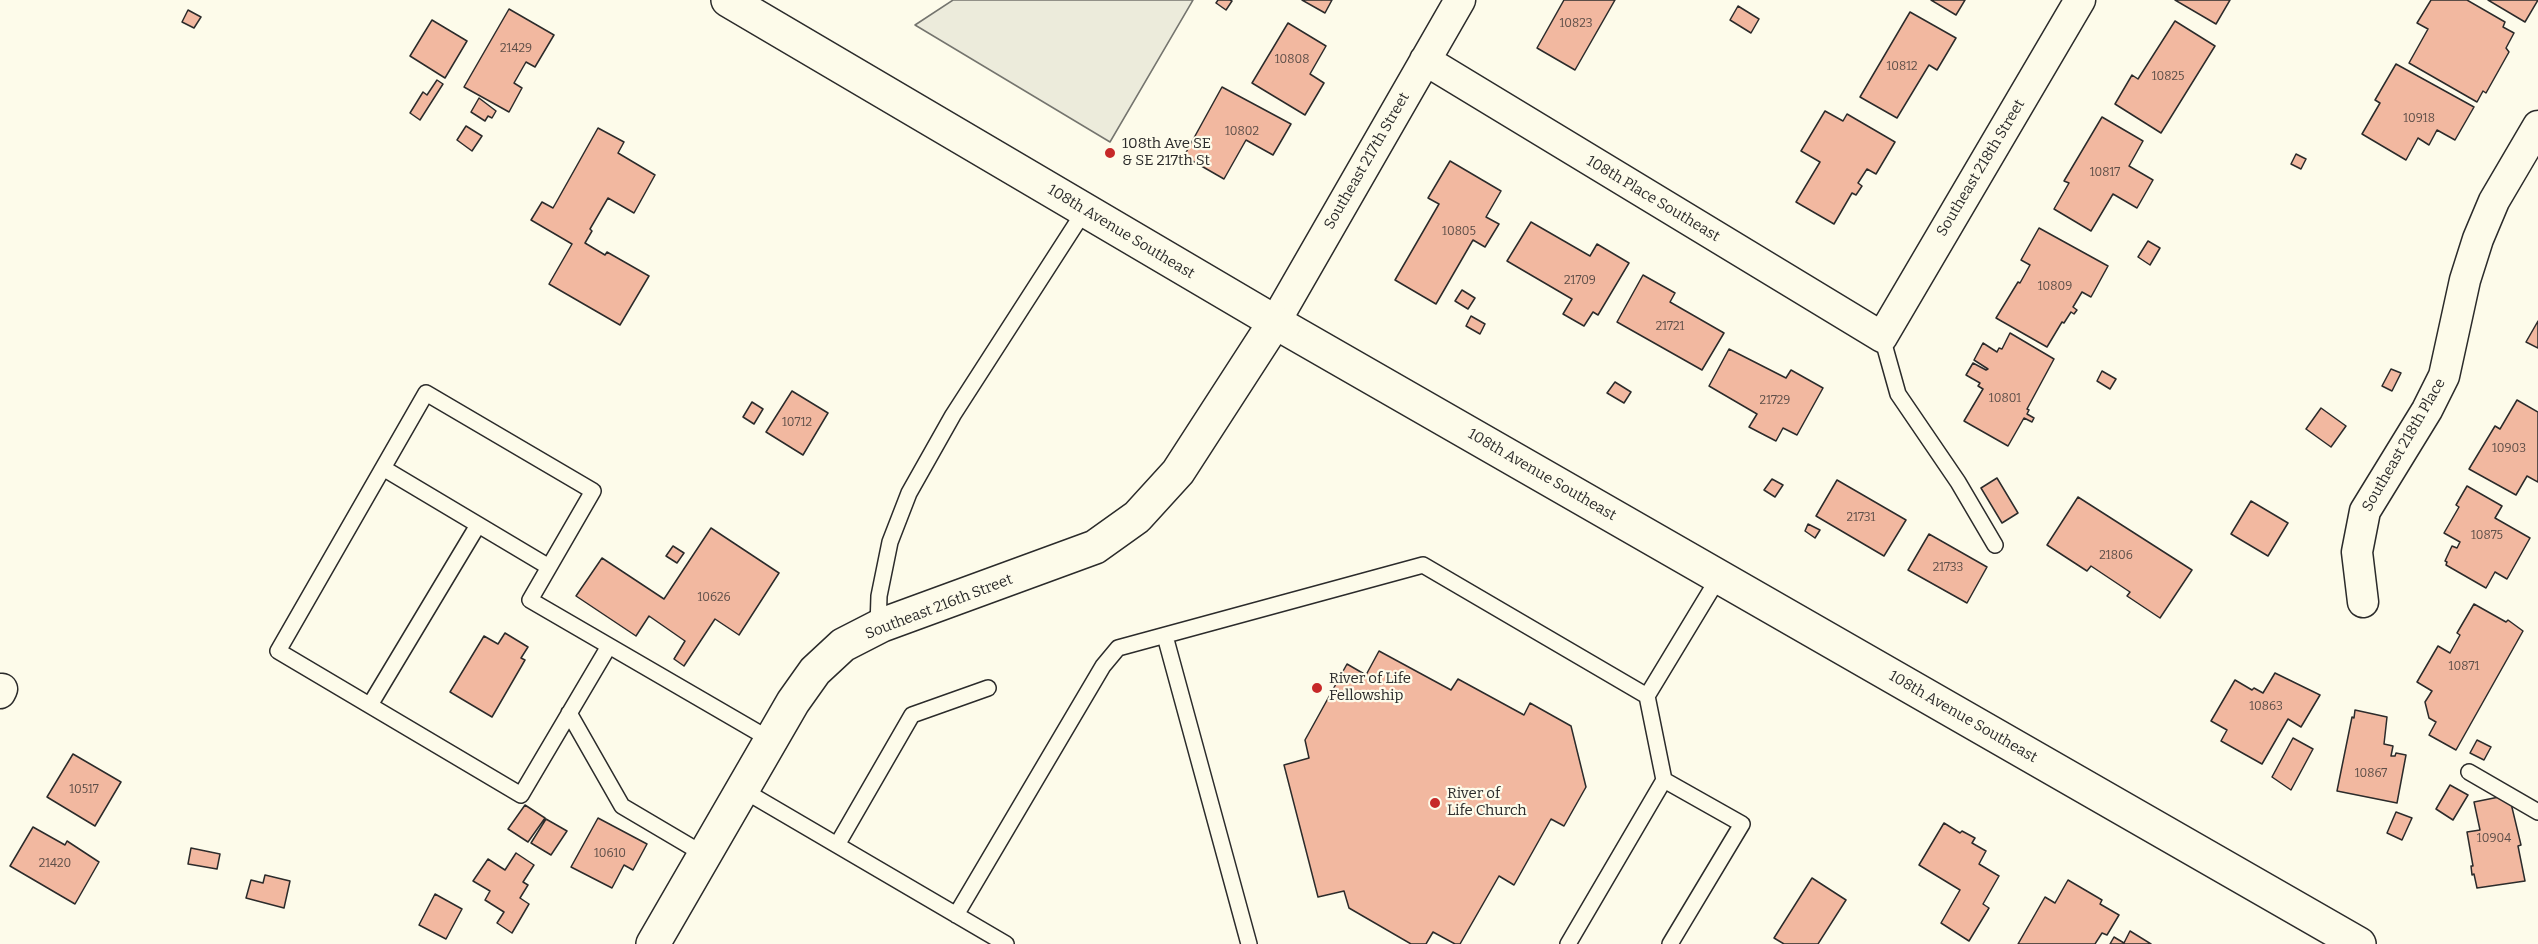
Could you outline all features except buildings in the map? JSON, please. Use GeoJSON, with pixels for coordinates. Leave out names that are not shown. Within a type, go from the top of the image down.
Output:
{"type":"FeatureCollection","features":[{"type":"Feature","properties":{"kind":"main road","name":"108th Avenue Southeast"},"geometry":{"type":"LineString","coordinates":[[728,0],[1275,322],[2359,944]]}},
{"type":"Feature","properties":{"kind":"main road","name":"Southeast 216th Street"},"geometry":{"type":"LineString","coordinates":[[653,944],[771,740],[815,670],[843,645],[878,627],[1095,547],[1137,517],[1178,471],[1275,322]]}},
{"type":"Feature","properties":{"kind":"street","name":"Southeast 217th Street"},"geometry":{"type":"LineString","coordinates":[[1275,322],[1460,0]]}},
{"type":"Feature","properties":{"kind":"street","name":"Southeast 218th Street"},"geometry":{"type":"LineString","coordinates":[[1882,337],[2080,0]]}},
{"type":"Feature","properties":{"kind":"street","name":"108th Place Southeast"},"geometry":{"type":"LineString","coordinates":[[1425,60],[1882,337]]}},
{"type":"Feature","properties":{"kind":"street","name":"Southeast 218th Place"},"geometry":{"type":"LineString","coordinates":[[2363,602],[2357,552],[2364,511],[2427,410],[2444,376],[2465,280],[2478,239],[2494,201],[2538,126]]}},
{"type":"Feature","properties":{"kind":"lane"},"geometry":{"type":"LineString","coordinates":[[878,627],[879,596],[890,542],[909,493],[953,415],[1085,210]]}},
{"type":"Feature","properties":{"kind":"lane"},"geometry":{"type":"LineString","coordinates":[[1882,337],[1898,394],[1958,482],[1995,544]]}},
{"type":"Feature","properties":{"kind":"lane"},"geometry":{"type":"LineString","coordinates":[[609,646],[521,795],[278,651],[426,393],[593,491],[530,600],[771,740]]}},
{"type":"Feature","properties":{"kind":"lane"},"geometry":{"type":"LineString","coordinates":[[383,468],[549,567]]}},
{"type":"Feature","properties":{"kind":"lane"},"geometry":{"type":"LineString","coordinates":[[370,705],[478,525]]}},
{"type":"Feature","properties":{"kind":"lane"},"geometry":{"type":"LineString","coordinates":[[956,915],[1103,666],[1118,648],[1423,565],[1647,696]]}},
{"type":"Feature","properties":{"kind":"lane"},"geometry":{"type":"LineString","coordinates":[[1568,944],[1664,780],[1647,696],[1719,577]]}},
{"type":"Feature","properties":{"kind":"lane"},"geometry":{"type":"LineString","coordinates":[[1165,636],[1249,944]]}},
{"type":"Feature","properties":{"kind":"lane"},"geometry":{"type":"LineString","coordinates":[[837,845],[912,715],[988,688]]}},
{"type":"Feature","properties":{"kind":"lane"},"geometry":{"type":"LineString","coordinates":[[569,713],[622,806],[705,855]]}},
{"type":"Feature","properties":{"kind":"lane"},"geometry":{"type":"LineString","coordinates":[[2469,772],[2538,812]]}},
{"type":"Feature","properties":{"kind":"lane"},"geometry":{"type":"LineString","coordinates":[[1664,780],[1742,824],[1670,944]]}},
{"type":"Feature","properties":{"kind":"lane"},"geometry":{"type":"LineString","coordinates":[[743,790],[1006,944]]}},
{"type":"Feature","properties":{"kind":"shaded area"},"geometry":{"type":"Polygon","coordinates":[[[953,0],[1193,0],[1110,142],[915,25],[953,0]]]}},
{"type":"Feature","properties":{"kind":"place","name":"108th Ave SE & SE 217th St"},"geometry":{"type":"Point","coordinates":[1110,153]}},
{"type":"Feature","properties":{"kind":"place","name":"River of Life Fellowship"},"geometry":{"type":"Point","coordinates":[1317,688]}},
{"type":"Feature","properties":{"kind":"place","name":"River of Life Church"},"geometry":{"type":"Point","coordinates":[1435,803]}}]}
